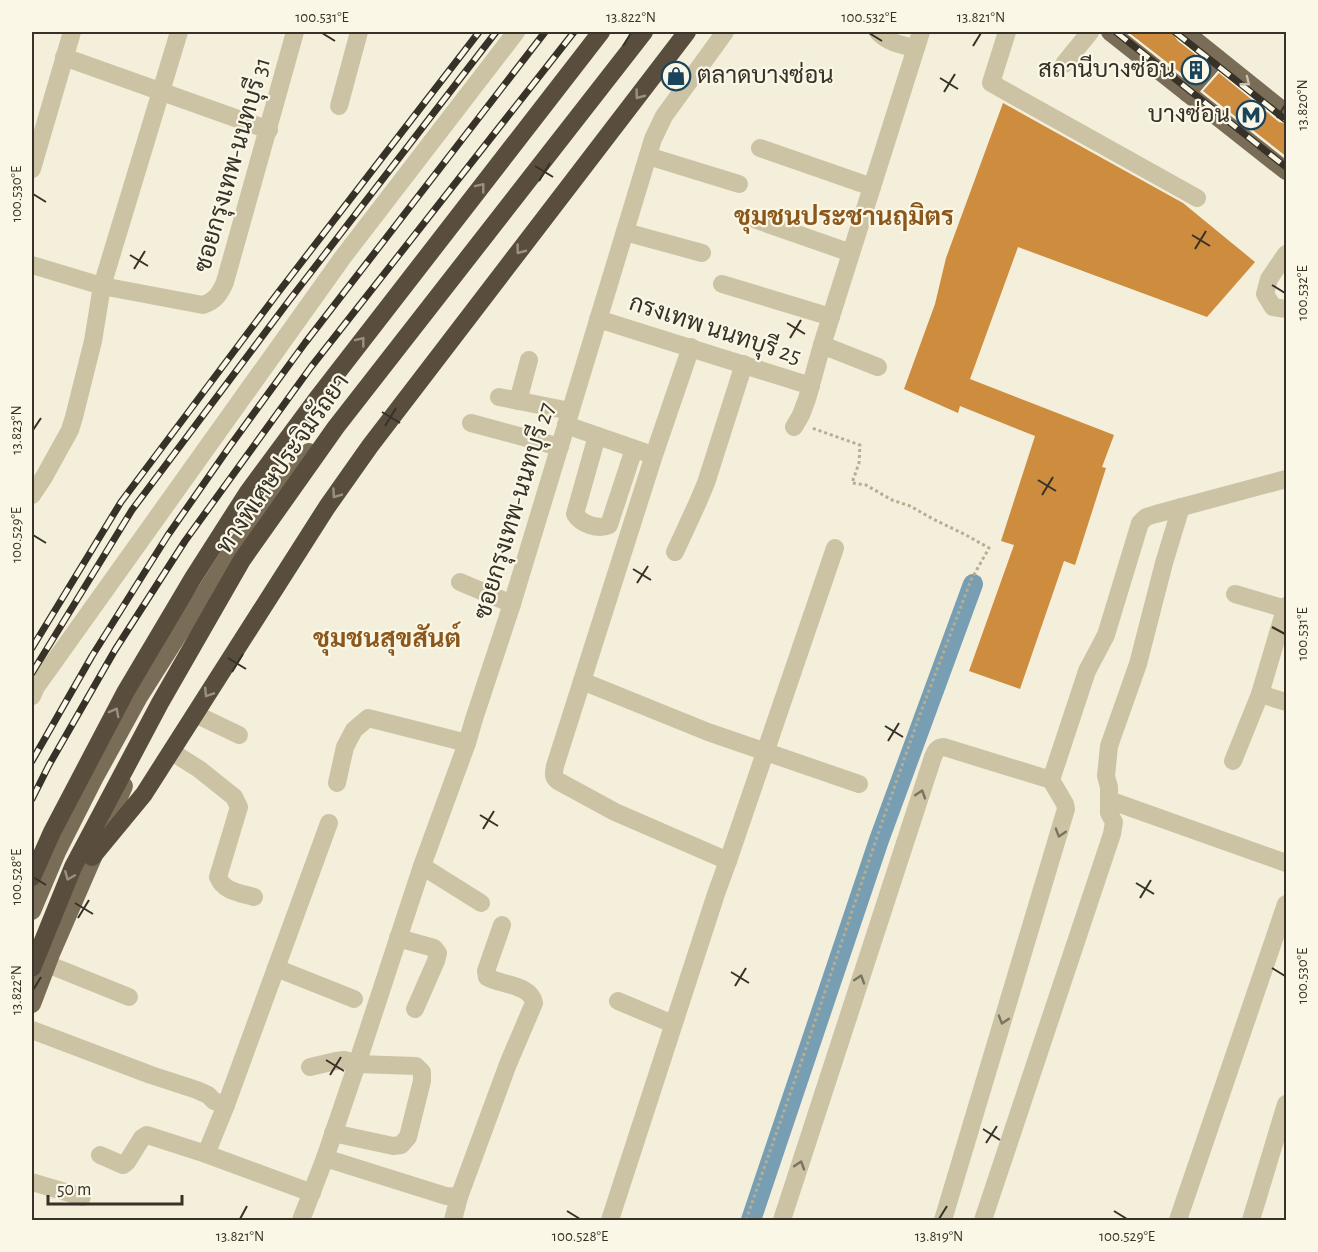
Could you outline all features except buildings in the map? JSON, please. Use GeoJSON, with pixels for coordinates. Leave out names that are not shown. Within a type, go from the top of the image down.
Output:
{"type":"FeatureCollection","features":[{"type":"Feature","properties":{"kind":"highway","name":"ทางพิเศษประจิมรัถยา"},"geometry":{"type":"LineString","coordinates":[[32,877],[52,832],[126,691],[220,534],[248,492],[315,400],[601,32]]}},
{"type":"Feature","properties":{"kind":"highway","name":"ทางพิเศษประจิมรัถยา"},"geometry":{"type":"LineString","coordinates":[[39,966],[73,867],[160,703],[242,560],[336,427],[644,32]]}},
{"type":"Feature","properties":{"kind":"highway"},"geometry":{"type":"LineString","coordinates":[[92,857],[144,794],[327,507],[370,446],[687,32]]}},
{"type":"Feature","properties":{"kind":"main road"},"geometry":{"type":"LineString","coordinates":[[32,912],[57,852],[95,777],[139,698],[232,550],[636,32]]}},
{"type":"Feature","properties":{"kind":"main road"},"geometry":{"type":"LineString","coordinates":[[1110,32],[1287,171]]}},
{"type":"Feature","properties":{"kind":"main road"},"geometry":{"type":"LineString","coordinates":[[1185,32],[1287,113]]}},
{"type":"Feature","properties":{"kind":"main road"},"geometry":{"type":"LineString","coordinates":[[1187,93],[1217,58]]}},
{"type":"Feature","properties":{"kind":"main road"},"geometry":{"type":"LineString","coordinates":[[32,1004],[39,966],[92,857],[232,550]]}},
{"type":"Feature","properties":{"kind":"street"},"geometry":{"type":"LineString","coordinates":[[32,169],[72,32]]}},
{"type":"Feature","properties":{"kind":"street"},"geometry":{"type":"LineString","coordinates":[[32,495],[45,477],[72,424],[93,341],[102,286],[179,32]]}},
{"type":"Feature","properties":{"kind":"street","name":"ซอยกรุงเทพ-นนทบุรี 31"},"geometry":{"type":"LineString","coordinates":[[32,265],[102,286],[203,305],[211,303],[220,294],[225,282],[295,32]]}},
{"type":"Feature","properties":{"kind":"street"},"geometry":{"type":"LineString","coordinates":[[339,106],[359,32]]}},
{"type":"Feature","properties":{"kind":"street"},"geometry":{"type":"LineString","coordinates":[[32,696],[343,257],[516,32]]}},
{"type":"Feature","properties":{"kind":"street","name":"ซอยกรุงเทพ-นนทบุรี 27"},"geometry":{"type":"LineString","coordinates":[[302,1221],[357,1064],[422,866],[467,743],[512,604],[653,139],[664,116],[725,32]]}},
{"type":"Feature","properties":{"kind":"street"},"geometry":{"type":"LineString","coordinates":[[878,32],[893,43],[919,40]]}},
{"type":"Feature","properties":{"kind":"street"},"geometry":{"type":"LineString","coordinates":[[1007,32],[991,83],[1197,198]]}},
{"type":"Feature","properties":{"kind":"street"},"geometry":{"type":"LineString","coordinates":[[1064,63],[1090,32]]}},
{"type":"Feature","properties":{"kind":"street","name":"กรงเทพ นนทบุรี 25"},"geometry":{"type":"LineString","coordinates":[[598,319],[811,386],[919,40]]}},
{"type":"Feature","properties":{"kind":"street"},"geometry":{"type":"LineString","coordinates":[[64,57],[269,130]]}},
{"type":"Feature","properties":{"kind":"street"},"geometry":{"type":"LineString","coordinates":[[760,148],[872,186]]}},
{"type":"Feature","properties":{"kind":"street"},"geometry":{"type":"LineString","coordinates":[[648,156],[739,184]]}},
{"type":"Feature","properties":{"kind":"street"},"geometry":{"type":"LineString","coordinates":[[751,218],[851,253]]}},
{"type":"Feature","properties":{"kind":"street"},"geometry":{"type":"LineString","coordinates":[[625,231],[702,254]]}},
{"type":"Feature","properties":{"kind":"street"},"geometry":{"type":"LineString","coordinates":[[1287,254],[1269,279],[1265,294],[1273,307],[1287,309]]}},
{"type":"Feature","properties":{"kind":"street"},"geometry":{"type":"LineString","coordinates":[[722,284],[831,317]]}},
{"type":"Feature","properties":{"kind":"street"},"geometry":{"type":"LineString","coordinates":[[822,345],[878,367]]}},
{"type":"Feature","properties":{"kind":"street"},"geometry":{"type":"LineString","coordinates":[[691,347],[654,455],[554,775],[555,779],[615,812],[728,861]]}},
{"type":"Feature","properties":{"kind":"street"},"geometry":{"type":"LineString","coordinates":[[518,401],[529,360]]}},
{"type":"Feature","properties":{"kind":"street"},"geometry":{"type":"LineString","coordinates":[[675,552],[706,483],[744,364]]}},
{"type":"Feature","properties":{"kind":"street"},"geometry":{"type":"LineString","coordinates":[[801,427],[801,415],[811,386]]}},
{"type":"Feature","properties":{"kind":"street"},"geometry":{"type":"LineString","coordinates":[[499,397],[568,418],[597,436],[654,455]]}},
{"type":"Feature","properties":{"kind":"street"},"geometry":{"type":"LineString","coordinates":[[471,423],[560,447]]}},
{"type":"Feature","properties":{"kind":"street"},"geometry":{"type":"LineString","coordinates":[[597,436],[575,514],[578,520],[591,525],[605,527],[609,525],[634,449]]}},
{"type":"Feature","properties":{"kind":"street"},"geometry":{"type":"LineString","coordinates":[[1051,780],[1087,671],[1106,635],[1140,523],[1146,518],[1181,507],[1287,479]]}},
{"type":"Feature","properties":{"kind":"street"},"geometry":{"type":"LineString","coordinates":[[983,1221],[1112,834],[1114,822],[1109,813],[1109,787],[1106,776],[1109,746],[1138,664],[1181,507]]}},
{"type":"Feature","properties":{"kind":"street"},"geometry":{"type":"LineString","coordinates":[[610,1221],[716,894],[835,548]]}},
{"type":"Feature","properties":{"kind":"street"},"geometry":{"type":"LineString","coordinates":[[460,582],[512,604]]}},
{"type":"Feature","properties":{"kind":"street"},"geometry":{"type":"LineString","coordinates":[[1233,761],[1260,694],[1286,607],[1235,594]]}},
{"type":"Feature","properties":{"kind":"street"},"geometry":{"type":"LineString","coordinates":[[582,681],[708,732],[859,784]]}},
{"type":"Feature","properties":{"kind":"street"},"geometry":{"type":"LineString","coordinates":[[1260,694],[1287,702]]}},
{"type":"Feature","properties":{"kind":"street"},"geometry":{"type":"LineString","coordinates":[[195,714],[238,735]]}},
{"type":"Feature","properties":{"kind":"street"},"geometry":{"type":"LineString","coordinates":[[337,783],[345,747],[354,730],[368,718],[467,743]]}},
{"type":"Feature","properties":{"kind":"street"},"geometry":{"type":"LineString","coordinates":[[782,1221],[934,753],[940,747],[946,747],[1051,780],[1065,804],[1066,813],[943,1221]]}},
{"type":"Feature","properties":{"kind":"street"},"geometry":{"type":"LineString","coordinates":[[172,752],[199,769],[234,797],[239,807],[218,877],[221,885],[228,889],[254,897]]}},
{"type":"Feature","properties":{"kind":"street"},"geometry":{"type":"LineString","coordinates":[[1109,800],[1287,863]]}},
{"type":"Feature","properties":{"kind":"street"},"geometry":{"type":"LineString","coordinates":[[206,1154],[329,823]]}},
{"type":"Feature","properties":{"kind":"street"},"geometry":{"type":"LineString","coordinates":[[422,866],[481,903]]}},
{"type":"Feature","properties":{"kind":"street"},"geometry":{"type":"LineString","coordinates":[[1178,1221],[1287,904]]}},
{"type":"Feature","properties":{"kind":"street"},"geometry":{"type":"LineString","coordinates":[[453,1221],[459,1197],[508,1064],[534,1002],[530,993],[486,977],[502,925]]}},
{"type":"Feature","properties":{"kind":"street"},"geometry":{"type":"LineString","coordinates":[[398,938],[434,948],[438,953],[415,1009]]}},
{"type":"Feature","properties":{"kind":"street"},"geometry":{"type":"LineString","coordinates":[[39,966],[129,996]]}},
{"type":"Feature","properties":{"kind":"street"},"geometry":{"type":"LineString","coordinates":[[276,968],[354,999]]}},
{"type":"Feature","properties":{"kind":"street"},"geometry":{"type":"LineString","coordinates":[[618,1001],[673,1024]]}},
{"type":"Feature","properties":{"kind":"street"},"geometry":{"type":"LineString","coordinates":[[32,1030],[197,1090],[208,1095],[213,1101],[226,1105]]}},
{"type":"Feature","properties":{"kind":"street"},"geometry":{"type":"LineString","coordinates":[[310,1067],[345,1060],[357,1064],[416,1066],[422,1072],[422,1081],[408,1137],[401,1145],[393,1146],[333,1133]]}},
{"type":"Feature","properties":{"kind":"street"},"geometry":{"type":"LineString","coordinates":[[1251,1221],[1287,1104]]}},
{"type":"Feature","properties":{"kind":"street"},"geometry":{"type":"LineString","coordinates":[[100,1155],[123,1165],[142,1138],[147,1135],[312,1193]]}},
{"type":"Feature","properties":{"kind":"street"},"geometry":{"type":"LineString","coordinates":[[325,1158],[446,1196],[459,1197]]}},
{"type":"Feature","properties":{"kind":"street"},"geometry":{"type":"LineString","coordinates":[[32,1182],[82,1197]]}},
{"type":"Feature","properties":{"kind":"path"},"geometry":{"type":"LineString","coordinates":[[746,1221],[923,708],[971,580],[989,548],[866,485],[852,483],[859,463],[860,445],[801,427]]}},
{"type":"Feature","properties":{"kind":"waterway"},"geometry":{"type":"LineString","coordinates":[[751,1220],[879,840],[973,584]]}},
{"type":"Feature","properties":{"kind":"railway"},"geometry":{"type":"LineString","coordinates":[[32,648],[121,502],[277,294],[479,32]]}},
{"type":"Feature","properties":{"kind":"railway"},"geometry":{"type":"LineString","coordinates":[[32,673],[132,510],[288,302],[496,32]]}},
{"type":"Feature","properties":{"kind":"railway"},"geometry":{"type":"LineString","coordinates":[[32,761],[92,656],[168,535],[230,446],[305,343],[545,32]]}},
{"type":"Feature","properties":{"kind":"railway"},"geometry":{"type":"LineString","coordinates":[[32,799],[115,650],[185,541],[311,367],[574,32]]}},
{"type":"Feature","properties":{"kind":"railway"},"geometry":{"type":"LineString","coordinates":[[1116,32],[1286,167]]}},
{"type":"Feature","properties":{"kind":"railway"},"geometry":{"type":"LineString","coordinates":[[1175,32],[1286,120]]}},
{"type":"Feature","properties":{"kind":"place","name":"สถานีบางซ่อน"},"geometry":{"type":"Point","coordinates":[1196,70]}},
{"type":"Feature","properties":{"kind":"place","name":"ตลาดบางซ่อน"},"geometry":{"type":"Point","coordinates":[676,76]}},
{"type":"Feature","properties":{"kind":"place","name":"บางซ่อน"},"geometry":{"type":"Point","coordinates":[1251,115]}},
{"type":"Feature","properties":{"kind":"district","name":"ชุมชนประชานฤมิตร"},"geometry":{"type":"Point","coordinates":[844,217]}},
{"type":"Feature","properties":{"kind":"district","name":"ชุมชนสุขสันต์"},"geometry":{"type":"Point","coordinates":[387,639]}}]}
